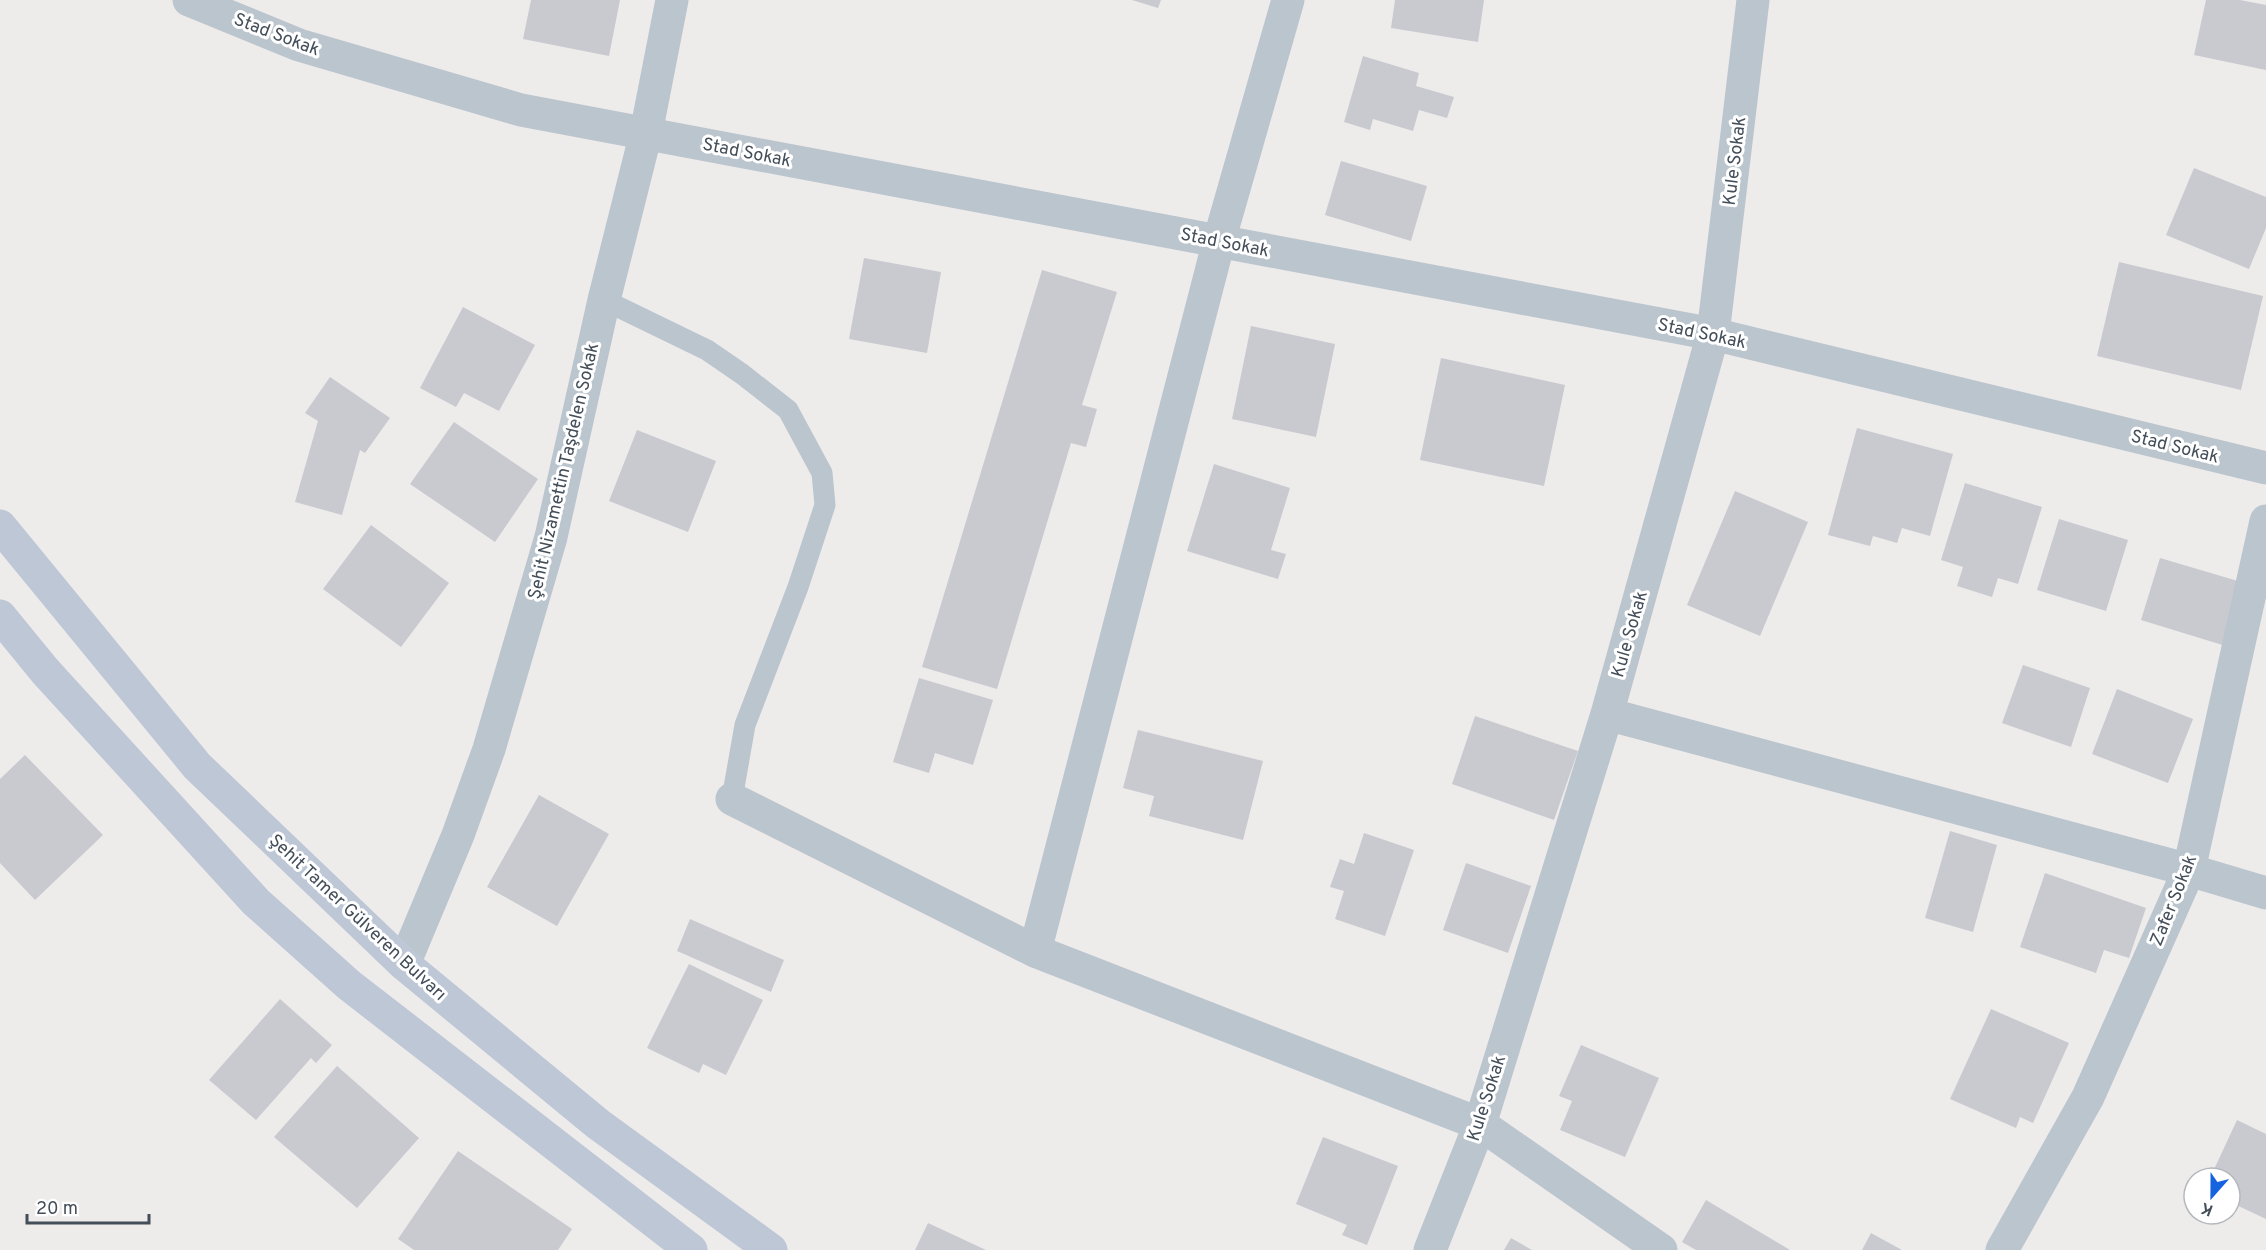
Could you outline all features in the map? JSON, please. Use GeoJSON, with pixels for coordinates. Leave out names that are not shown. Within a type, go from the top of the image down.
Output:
{"type":"FeatureCollection","features":[{"type":"Feature","properties":{"kind":"main road","name":"Şehit Tamer Gülveren Bulvarı"},"geometry":{"type":"LineString","coordinates":[[0,526],[197,766],[404,964],[598,1124],[771,1250]]}},
{"type":"Feature","properties":{"kind":"main road"},"geometry":{"type":"LineString","coordinates":[[0,616],[45,671],[256,902],[350,985],[691,1250]]}},
{"type":"Feature","properties":{"kind":"street","name":"Stad Sokak"},"geometry":{"type":"LineString","coordinates":[[189,0],[299,45],[521,110],[1713,334],[2266,468]]}},
{"type":"Feature","properties":{"kind":"street","name":"Şehit Nizamettin Taşdelen Sokak"},"geometry":{"type":"LineString","coordinates":[[404,964],[458,835],[489,749],[551,537],[604,300],[646,133],[672,0]]}},
{"type":"Feature","properties":{"kind":"street"},"geometry":{"type":"LineString","coordinates":[[1035,951],[1219,241],[1288,0]]}},
{"type":"Feature","properties":{"kind":"street","name":"Kule Sokak"},"geometry":{"type":"LineString","coordinates":[[1430,1250],[1480,1124],[1607,714],[1713,334],[1753,0]]}},
{"type":"Feature","properties":{"kind":"street","name":"Zafer Sokak"},"geometry":{"type":"LineString","coordinates":[[2002,1250],[2088,1097],[2189,870],[2266,521]]}},
{"type":"Feature","properties":{"kind":"street"},"geometry":{"type":"LineString","coordinates":[[1607,714],[2189,870],[2266,893]]}},
{"type":"Feature","properties":{"kind":"street"},"geometry":{"type":"LineString","coordinates":[[732,799],[1035,951],[1480,1124],[1661,1250]]}},
{"type":"Feature","properties":{"kind":"lane"},"geometry":{"type":"LineString","coordinates":[[604,300],[707,350],[788,410],[822,474],[825,505],[798,586],[745,725],[732,799]]}},
{"type":"Feature","properties":{"kind":"building"},"geometry":{"type":"Polygon","coordinates":[[[531,0],[620,0],[609,56],[523,39],[531,0]]]}},
{"type":"Feature","properties":{"kind":"building"},"geometry":{"type":"Polygon","coordinates":[[[1132,0],[1161,0],[1158,8],[1132,0]]]}},
{"type":"Feature","properties":{"kind":"building"},"geometry":{"type":"Polygon","coordinates":[[[1395,0],[1484,0],[1478,42],[1391,28],[1395,0]]]}},
{"type":"Feature","properties":{"kind":"building"},"geometry":{"type":"Polygon","coordinates":[[[2206,0],[2240,0],[2266,5],[2266,70],[2194,55],[2206,0]]]}},
{"type":"Feature","properties":{"kind":"building"},"geometry":{"type":"Polygon","coordinates":[[[1363,56],[1419,73],[1416,86],[1454,97],[1447,118],[1419,110],[1413,131],[1373,119],[1370,130],[1344,122],[1363,56]]]}},
{"type":"Feature","properties":{"kind":"building"},"geometry":{"type":"Polygon","coordinates":[[[1341,161],[1427,186],[1411,241],[1325,215],[1341,161]]]}},
{"type":"Feature","properties":{"kind":"building"},"geometry":{"type":"Polygon","coordinates":[[[2194,168],[2266,197],[2266,228],[2249,269],[2166,235],[2194,168]]]}},
{"type":"Feature","properties":{"kind":"building"},"geometry":{"type":"Polygon","coordinates":[[[864,258],[941,272],[927,353],[849,339],[864,258]]]}},
{"type":"Feature","properties":{"kind":"building"},"geometry":{"type":"Polygon","coordinates":[[[2119,262],[2263,296],[2241,390],[2097,356],[2119,262]]]}},
{"type":"Feature","properties":{"kind":"building"},"geometry":{"type":"Polygon","coordinates":[[[1042,270],[1117,292],[1082,405],[1097,409],[1086,447],[1071,443],[997,689],[922,667],[1042,270]]]}},
{"type":"Feature","properties":{"kind":"building"},"geometry":{"type":"Polygon","coordinates":[[[463,307],[535,345],[499,411],[464,393],[456,407],[420,388],[463,307]]]}},
{"type":"Feature","properties":{"kind":"building"},"geometry":{"type":"Polygon","coordinates":[[[1251,326],[1335,344],[1316,437],[1232,419],[1251,326]]]}},
{"type":"Feature","properties":{"kind":"building"},"geometry":{"type":"Polygon","coordinates":[[[1441,358],[1565,385],[1544,486],[1420,460],[1441,358]]]}},
{"type":"Feature","properties":{"kind":"building"},"geometry":{"type":"Polygon","coordinates":[[[330,377],[390,418],[365,453],[360,450],[342,515],[295,502],[318,421],[305,413],[330,377]]]}},
{"type":"Feature","properties":{"kind":"building"},"geometry":{"type":"Polygon","coordinates":[[[454,422],[538,479],[495,542],[410,484],[454,422]]]}},
{"type":"Feature","properties":{"kind":"building"},"geometry":{"type":"Polygon","coordinates":[[[1857,428],[1953,454],[1930,536],[1902,528],[1897,543],[1873,536],[1870,546],[1828,535],[1857,428]]]}},
{"type":"Feature","properties":{"kind":"building"},"geometry":{"type":"Polygon","coordinates":[[[637,430],[716,461],[688,532],[609,501],[637,430]]]}},
{"type":"Feature","properties":{"kind":"building"},"geometry":{"type":"Polygon","coordinates":[[[1214,464],[1290,488],[1271,550],[1286,554],[1278,579],[1187,551],[1214,464]]]}},
{"type":"Feature","properties":{"kind":"building"},"geometry":{"type":"Polygon","coordinates":[[[1965,483],[2042,507],[2018,584],[1998,578],[1992,597],[1957,586],[1963,567],[1941,560],[1965,483]]]}},
{"type":"Feature","properties":{"kind":"building"},"geometry":{"type":"Polygon","coordinates":[[[1735,491],[1808,522],[1760,636],[1687,605],[1735,491]]]}},
{"type":"Feature","properties":{"kind":"building"},"geometry":{"type":"Polygon","coordinates":[[[2059,519],[2128,540],[2106,611],[2037,590],[2059,519]]]}},
{"type":"Feature","properties":{"kind":"building"},"geometry":{"type":"Polygon","coordinates":[[[371,525],[449,583],[401,647],[323,589],[371,525]]]}},
{"type":"Feature","properties":{"kind":"building"},"geometry":{"type":"Polygon","coordinates":[[[2160,558],[2248,584],[2229,647],[2141,620],[2160,558]]]}},
{"type":"Feature","properties":{"kind":"building"},"geometry":{"type":"Polygon","coordinates":[[[2023,665],[2090,688],[2071,747],[2002,723],[2023,665]]]}},
{"type":"Feature","properties":{"kind":"building"},"geometry":{"type":"Polygon","coordinates":[[[919,678],[993,700],[973,765],[935,753],[929,773],[893,762],[919,678]]]}},
{"type":"Feature","properties":{"kind":"building"},"geometry":{"type":"Polygon","coordinates":[[[2117,689],[2193,719],[2168,783],[2092,754],[2117,689]]]}},
{"type":"Feature","properties":{"kind":"building"},"geometry":{"type":"Polygon","coordinates":[[[1475,716],[1578,751],[1554,820],[1452,784],[1475,716]]]}},
{"type":"Feature","properties":{"kind":"building"},"geometry":{"type":"Polygon","coordinates":[[[1138,730],[1263,761],[1243,840],[1149,816],[1154,796],[1123,788],[1138,730]]]}},
{"type":"Feature","properties":{"kind":"building"},"geometry":{"type":"Polygon","coordinates":[[[25,755],[103,835],[35,900],[0,863],[0,779],[25,755]]]}},
{"type":"Feature","properties":{"kind":"building"},"geometry":{"type":"Polygon","coordinates":[[[539,795],[609,834],[557,926],[487,887],[539,795]]]}},
{"type":"Feature","properties":{"kind":"building"},"geometry":{"type":"Polygon","coordinates":[[[1950,831],[1997,845],[1973,932],[1925,918],[1950,831]]]}},
{"type":"Feature","properties":{"kind":"building"},"geometry":{"type":"Polygon","coordinates":[[[1364,833],[1414,850],[1385,936],[1335,919],[1344,891],[1330,887],[1340,859],[1354,864],[1364,833]]]}},
{"type":"Feature","properties":{"kind":"building"},"geometry":{"type":"Polygon","coordinates":[[[1466,863],[1531,886],[1508,953],[1443,930],[1466,863]]]}},
{"type":"Feature","properties":{"kind":"building"},"geometry":{"type":"Polygon","coordinates":[[[2045,873],[2146,908],[2129,958],[2104,950],[2096,973],[2020,947],[2045,873]]]}},
{"type":"Feature","properties":{"kind":"building"},"geometry":{"type":"Polygon","coordinates":[[[690,919],[784,960],[771,992],[677,951],[690,919]]]}},
{"type":"Feature","properties":{"kind":"building"},"geometry":{"type":"Polygon","coordinates":[[[689,964],[763,1000],[726,1075],[703,1064],[699,1073],[647,1048],[689,964]]]}},
{"type":"Feature","properties":{"kind":"building"},"geometry":{"type":"Polygon","coordinates":[[[280,999],[332,1045],[316,1063],[311,1058],[256,1120],[209,1080],[280,999]]]}},
{"type":"Feature","properties":{"kind":"building"},"geometry":{"type":"Polygon","coordinates":[[[1991,1009],[2069,1043],[2033,1123],[2020,1117],[2016,1128],[1950,1099],[1991,1009]]]}},
{"type":"Feature","properties":{"kind":"building"},"geometry":{"type":"Polygon","coordinates":[[[1581,1045],[1659,1078],[1625,1157],[1560,1130],[1572,1101],[1559,1096],[1581,1045]]]}},
{"type":"Feature","properties":{"kind":"building"},"geometry":{"type":"Polygon","coordinates":[[[337,1066],[419,1138],[357,1208],[274,1137],[337,1066]]]}},
{"type":"Feature","properties":{"kind":"building"},"geometry":{"type":"Polygon","coordinates":[[[2237,1120],[2266,1134],[2266,1219],[2242,1208],[2242,1166],[2216,1166],[2237,1120]]]}},
{"type":"Feature","properties":{"kind":"building"},"geometry":{"type":"Polygon","coordinates":[[[1323,1137],[1398,1166],[1367,1245],[1342,1235],[1347,1225],[1296,1204],[1323,1137]]]}},
{"type":"Feature","properties":{"kind":"building"},"geometry":{"type":"Polygon","coordinates":[[[458,1151],[572,1229],[558,1250],[414,1250],[398,1239],[458,1151]]]}},
{"type":"Feature","properties":{"kind":"building"},"geometry":{"type":"Polygon","coordinates":[[[1706,1200],[1790,1250],[1696,1250],[1682,1242],[1706,1200]]]}},
{"type":"Feature","properties":{"kind":"building"},"geometry":{"type":"Polygon","coordinates":[[[928,1223],[986,1250],[915,1250],[928,1223]]]}},
{"type":"Feature","properties":{"kind":"building"},"geometry":{"type":"Polygon","coordinates":[[[1871,1233],[1902,1250],[1862,1250],[1871,1233]]]}},
{"type":"Feature","properties":{"kind":"building"},"geometry":{"type":"Polygon","coordinates":[[[1511,1238],[1532,1250],[1504,1250],[1511,1238]]]}}]}
